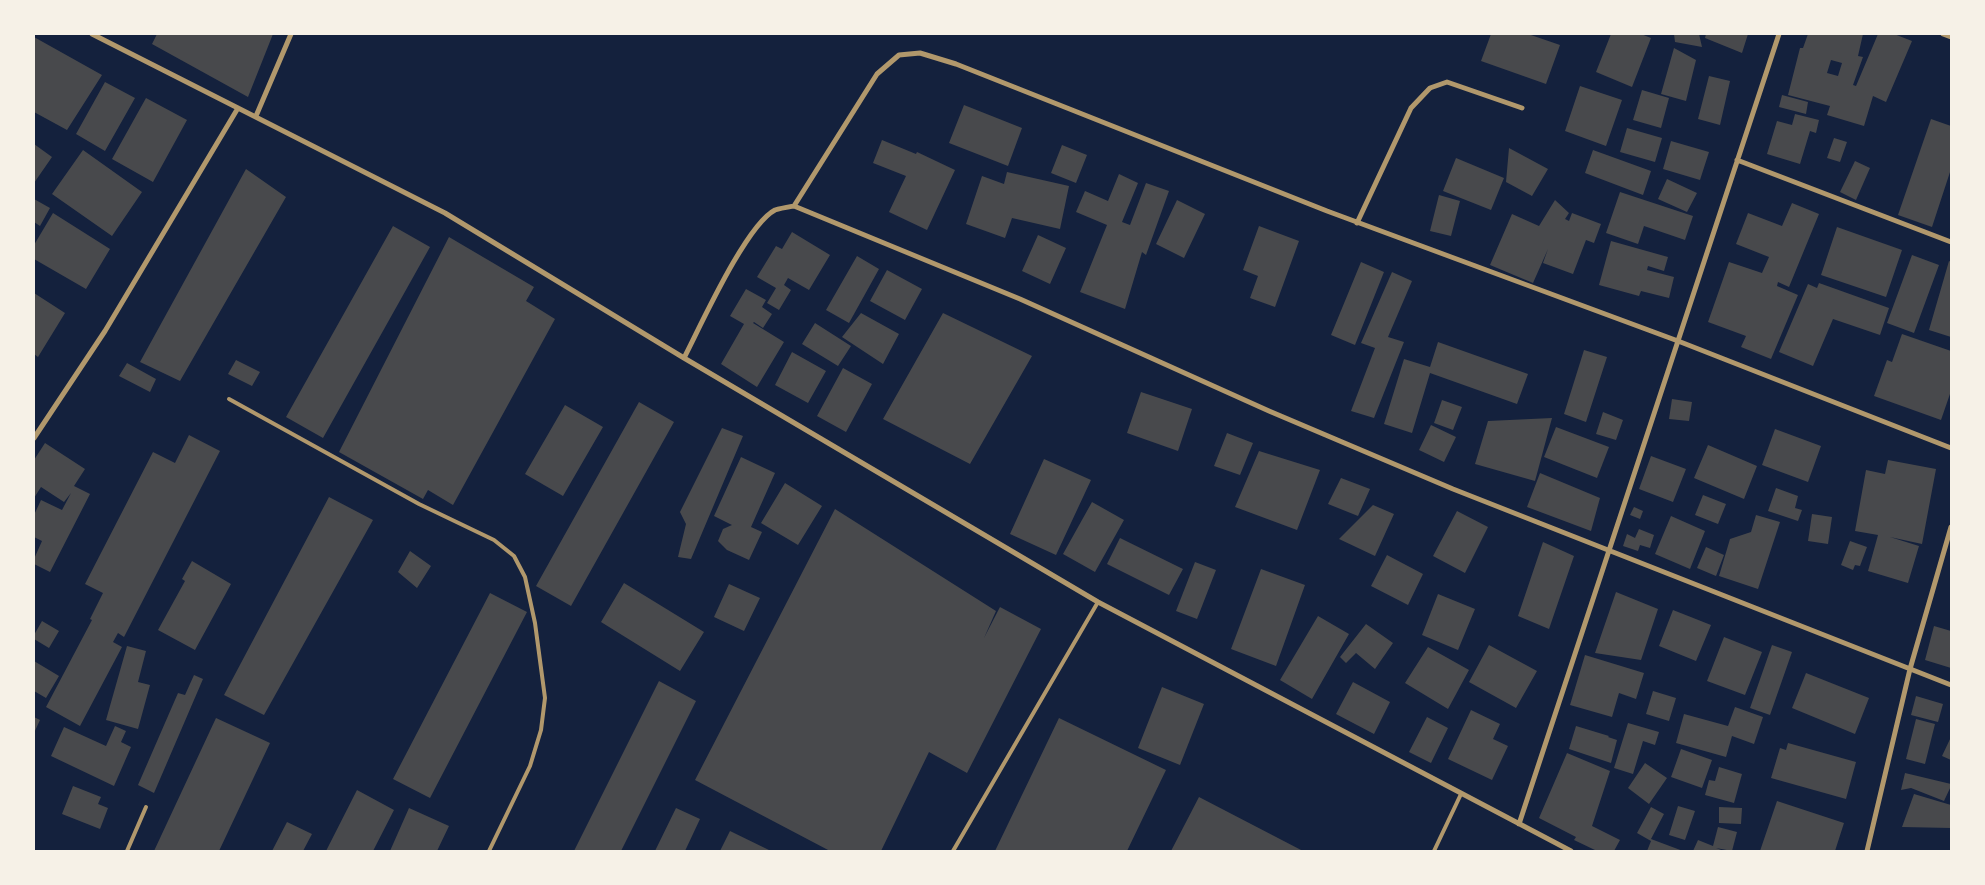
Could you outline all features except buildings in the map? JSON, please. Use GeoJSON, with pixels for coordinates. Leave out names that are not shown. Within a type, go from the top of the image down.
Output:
{"type":"FeatureCollection","features":[{"type":"Feature","properties":{"kind":"street"},"geometry":{"type":"LineString","coordinates":[[92,34],[445,213],[684,358],[1098,602],[1571,851]]}},
{"type":"Feature","properties":{"kind":"street"},"geometry":{"type":"LineString","coordinates":[[256,116],[291,34]]}},
{"type":"Feature","properties":{"kind":"street"},"geometry":{"type":"LineString","coordinates":[[1519,824],[1779,34]]}},
{"type":"Feature","properties":{"kind":"street"},"geometry":{"type":"LineString","coordinates":[[1944,34],[1951,37]]}},
{"type":"Feature","properties":{"kind":"street"},"geometry":{"type":"LineString","coordinates":[[794,206],[877,74],[899,55],[920,53],[956,64],[1358,223],[1678,342],[1951,448]]}},
{"type":"Feature","properties":{"kind":"street"},"geometry":{"type":"LineString","coordinates":[[1358,223],[1411,108],[1430,88],[1447,82],[1522,108]]}},
{"type":"Feature","properties":{"kind":"street"},"geometry":{"type":"LineString","coordinates":[[34,438],[105,330],[238,108]]}},
{"type":"Feature","properties":{"kind":"street"},"geometry":{"type":"LineString","coordinates":[[1737,160],[1951,242]]}},
{"type":"Feature","properties":{"kind":"street"},"geometry":{"type":"LineString","coordinates":[[684,358],[741,249],[761,221],[776,210],[794,206],[1020,299],[1269,411],[1444,485],[1951,685]]}},
{"type":"Feature","properties":{"kind":"street"},"geometry":{"type":"LineString","coordinates":[[1867,851],[1910,669],[1951,527]]}},
{"type":"Feature","properties":{"kind":"lane"},"geometry":{"type":"LineString","coordinates":[[229,399],[419,504],[494,540],[514,556],[525,577],[536,623],[545,698],[541,730],[530,766],[489,851]]}},
{"type":"Feature","properties":{"kind":"lane"},"geometry":{"type":"LineString","coordinates":[[953,851],[1098,602]]}},
{"type":"Feature","properties":{"kind":"lane"},"geometry":{"type":"LineString","coordinates":[[1434,851],[1461,794]]}},
{"type":"Feature","properties":{"kind":"lane"},"geometry":{"type":"LineString","coordinates":[[127,851],[146,807]]}}]}
